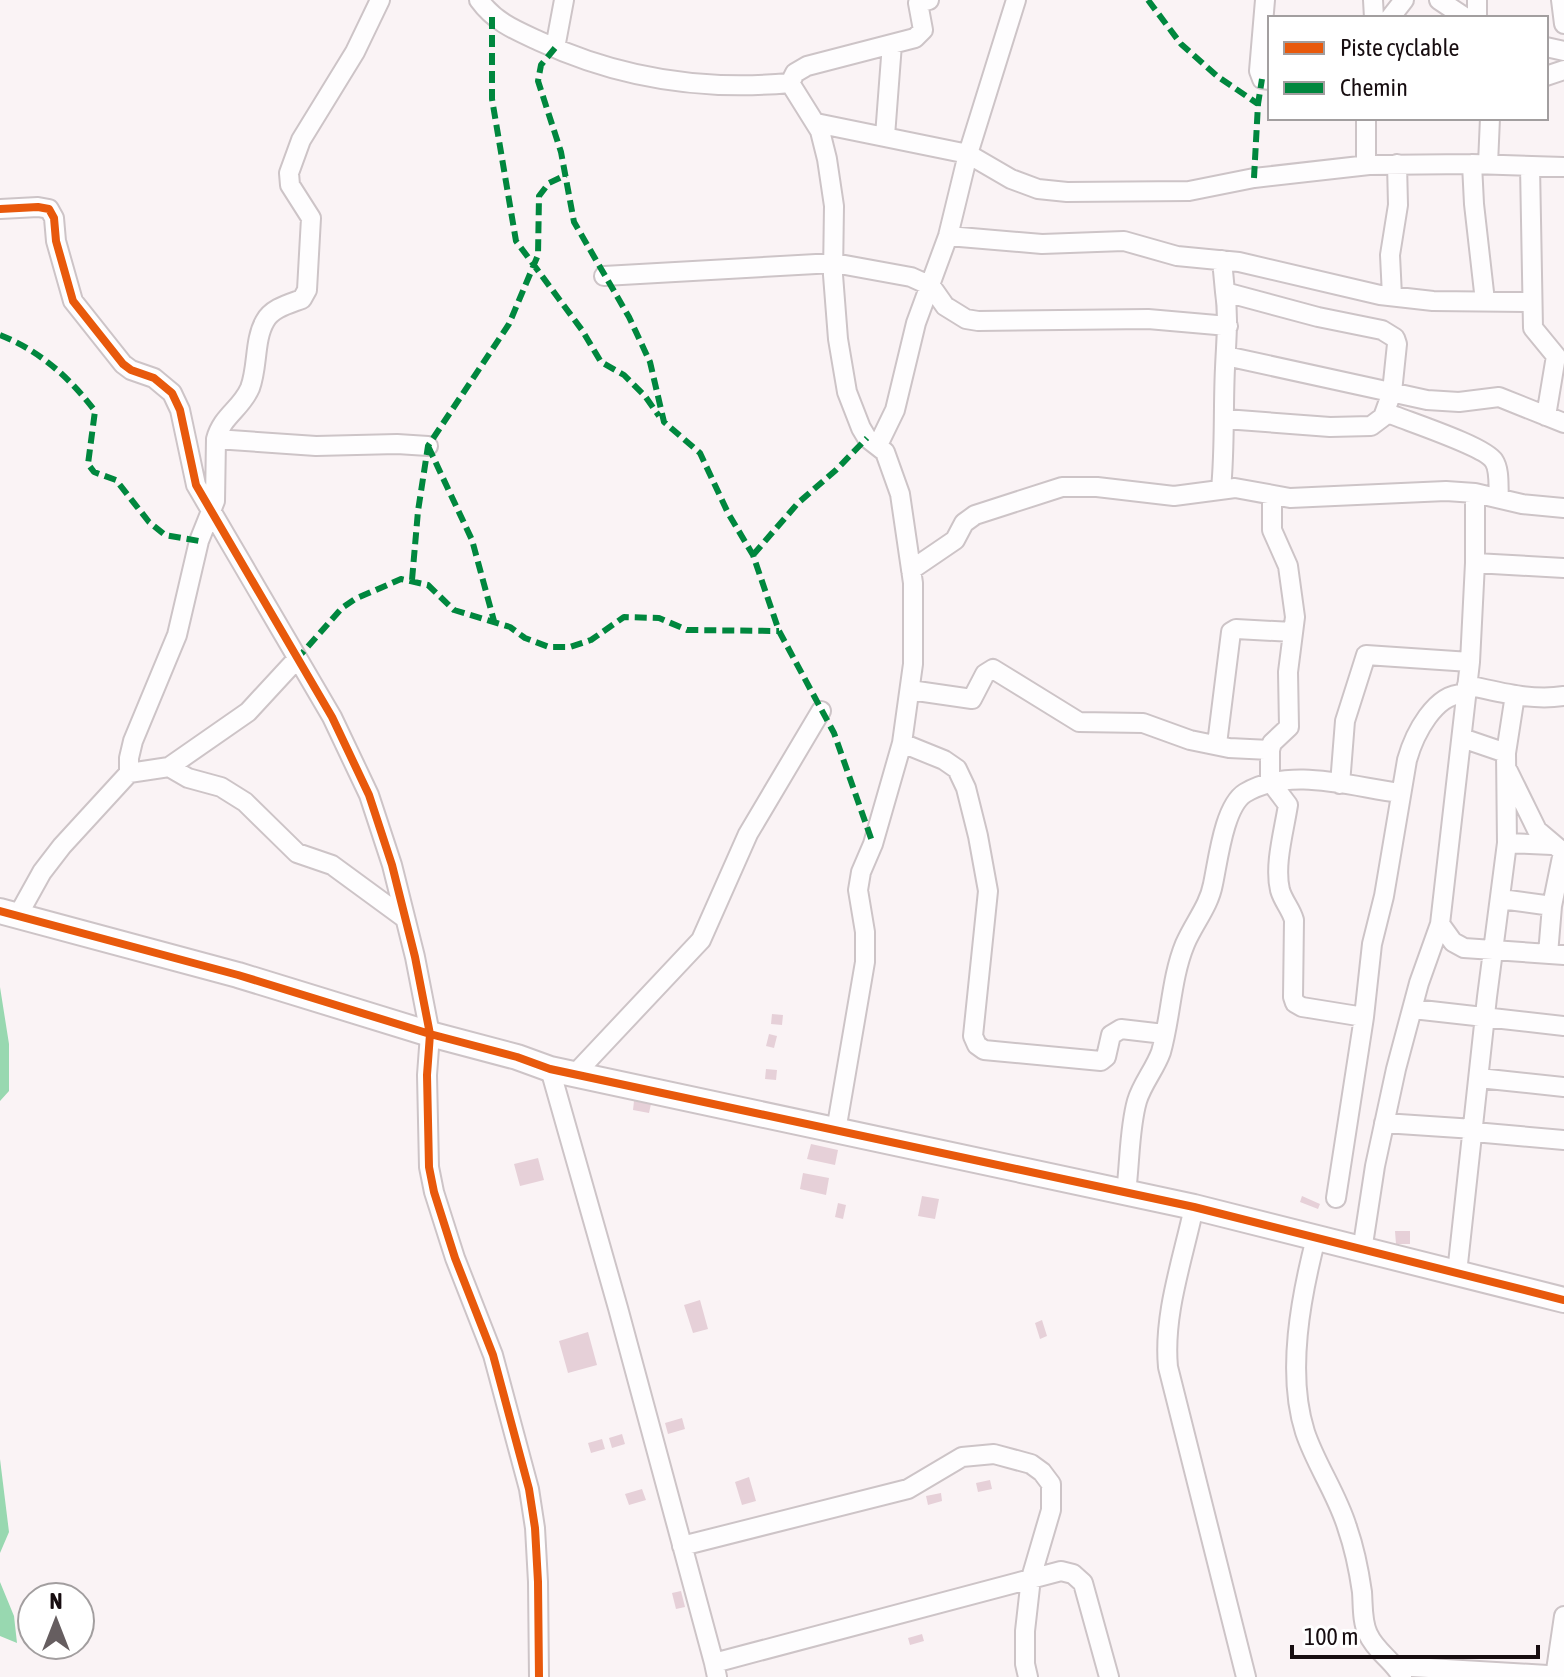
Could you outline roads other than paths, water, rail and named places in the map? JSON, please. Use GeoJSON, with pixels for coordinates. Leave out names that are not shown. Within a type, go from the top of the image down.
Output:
{"type":"FeatureCollection","features":[{"type":"Feature","properties":{"kind":"street"},"geometry":{"type":"LineString","coordinates":[[129,773],[133,741],[177,635],[199,541],[217,491],[216,439],[222,421],[243,402],[249,391],[256,371],[264,322],[272,312],[305,296],[311,218],[290,185],[289,173],[301,140],[355,52],[380,0]]}},
{"type":"Feature","properties":{"kind":"street"},"geometry":{"type":"LineString","coordinates":[[479,0],[492,17],[573,57],[641,76],[734,87],[790,83]]}},
{"type":"Feature","properties":{"kind":"street"},"geometry":{"type":"LineString","coordinates":[[555,48],[564,0]]}},
{"type":"Feature","properties":{"kind":"street"},"geometry":{"type":"LineString","coordinates":[[790,83],[795,73],[807,66],[920,35],[923,30],[918,3],[929,0]]}},
{"type":"Feature","properties":{"kind":"street"},"geometry":{"type":"LineString","coordinates":[[878,445],[895,410],[916,323],[948,236],[968,154],[1016,0]]}},
{"type":"Feature","properties":{"kind":"street"},"geometry":{"type":"LineString","coordinates":[[1265,0],[1259,71],[1262,79],[1268,80]]}},
{"type":"Feature","properties":{"kind":"street"},"geometry":{"type":"LineString","coordinates":[[1392,16],[1404,0]]}},
{"type":"Feature","properties":{"kind":"street"},"geometry":{"type":"LineString","coordinates":[[1439,0],[1463,16]]}},
{"type":"Feature","properties":{"kind":"street"},"geometry":{"type":"LineString","coordinates":[[1561,0],[1564,24]]}},
{"type":"Feature","properties":{"kind":"street"},"geometry":{"type":"LineString","coordinates":[[885,136],[892,44]]}},
{"type":"Feature","properties":{"kind":"street"},"geometry":{"type":"LineString","coordinates":[[790,83],[816,123],[827,159],[834,206],[838,339],[847,392],[867,438],[885,452],[900,494],[911,570],[913,664],[910,690],[902,743],[873,844],[861,872],[858,890],[865,932],[865,962],[836,1131]]}},
{"type":"Feature","properties":{"kind":"street"},"geometry":{"type":"LineString","coordinates":[[1366,120],[1366,165]]}},
{"type":"Feature","properties":{"kind":"street"},"geometry":{"type":"LineString","coordinates":[[1485,301],[1474,204],[1490,120]]}},
{"type":"Feature","properties":{"kind":"street"},"geometry":{"type":"LineString","coordinates":[[816,123],[968,154],[1011,179],[1038,189],[1067,192],[1189,191],[1254,178],[1366,165],[1564,167]]}},
{"type":"Feature","properties":{"kind":"street"},"geometry":{"type":"LineString","coordinates":[[1392,296],[1391,249],[1398,205],[1397,164]]}},
{"type":"Feature","properties":{"kind":"street"},"geometry":{"type":"LineString","coordinates":[[1530,166],[1533,329],[1556,356],[1546,416]]}},
{"type":"Feature","properties":{"kind":"street"},"geometry":{"type":"LineString","coordinates":[[0,209],[49,209],[54,218],[56,241],[73,301],[123,364],[154,378],[172,393],[180,410],[192,474],[296,660],[332,717],[369,795],[392,865],[430,1034],[427,1075],[429,1167],[434,1192],[493,1355],[529,1489],[538,1582],[539,1677]]}},
{"type":"Feature","properties":{"kind":"street"},"geometry":{"type":"LineString","coordinates":[[948,236],[1042,244],[1124,241],[1192,259],[1222,260],[1346,289],[1392,296],[1433,301],[1532,302]]}},
{"type":"Feature","properties":{"kind":"street"},"geometry":{"type":"LineString","coordinates":[[1221,489],[1228,326],[1222,260]]}},
{"type":"Feature","properties":{"kind":"street"},"geometry":{"type":"LineString","coordinates":[[604,276],[834,263],[911,277],[931,286],[945,306],[966,319],[978,321],[1148,319],[1228,326]]}},
{"type":"Feature","properties":{"kind":"street"},"geometry":{"type":"LineString","coordinates":[[1225,292],[1318,317],[1382,330],[1392,336],[1397,344],[1392,392],[1385,412],[1376,423],[1367,427],[1225,419]]}},
{"type":"Feature","properties":{"kind":"street"},"geometry":{"type":"LineString","coordinates":[[1226,356],[1446,402],[1499,397],[1564,423]]}},
{"type":"Feature","properties":{"kind":"street"},"geometry":{"type":"LineString","coordinates":[[1385,412],[1490,456],[1496,466],[1499,498]]}},
{"type":"Feature","properties":{"kind":"street"},"geometry":{"type":"LineString","coordinates":[[216,439],[316,446],[428,446]]}},
{"type":"Feature","properties":{"kind":"street"},"geometry":{"type":"LineString","coordinates":[[911,570],[955,540],[964,523],[975,515],[1049,489],[1097,487],[1174,496],[1235,488],[1290,498],[1422,491],[1475,493],[1522,504],[1564,508]]}},
{"type":"Feature","properties":{"kind":"street"},"geometry":{"type":"LineString","coordinates":[[1362,1251],[1384,1123],[1413,1009],[1440,924],[1470,662],[1475,493]]}},
{"type":"Feature","properties":{"kind":"street"},"geometry":{"type":"LineString","coordinates":[[1272,496],[1272,530],[1288,566],[1295,617],[1288,672],[1289,727],[1272,743],[1270,750],[1270,781],[1288,805],[1279,877],[1281,893],[1295,925],[1293,1000],[1302,1007],[1364,1017]]}},
{"type":"Feature","properties":{"kind":"street"},"geometry":{"type":"LineString","coordinates":[[1475,563],[1561,566]]}},
{"type":"Feature","properties":{"kind":"street"},"geometry":{"type":"LineString","coordinates":[[1217,744],[1231,632],[1236,629],[1293,632]]}},
{"type":"Feature","properties":{"kind":"street"},"geometry":{"type":"LineString","coordinates":[[1340,784],[1345,721],[1366,655],[1470,662]]}},
{"type":"Feature","properties":{"kind":"street"},"geometry":{"type":"LineString","coordinates":[[296,660],[248,712],[169,767],[129,773],[62,846],[8,914],[238,975],[550,1069],[1194,1207],[1457,1273],[1561,1305]]}},
{"type":"Feature","properties":{"kind":"street"},"geometry":{"type":"LineString","coordinates":[[910,690],[972,699],[985,674],[993,669],[1079,722],[1143,723],[1190,740],[1229,748],[1270,750]]}},
{"type":"Feature","properties":{"kind":"street"},"geometry":{"type":"LineString","coordinates":[[1336,1198],[1372,944],[1384,896],[1410,749],[1432,712],[1454,694],[1466,689],[1543,698],[1564,696]]}},
{"type":"Feature","properties":{"kind":"street"},"geometry":{"type":"LineString","coordinates":[[1457,1273],[1507,843],[1507,761],[1515,695]]}},
{"type":"Feature","properties":{"kind":"street"},"geometry":{"type":"LineString","coordinates":[[574,1075],[701,940],[748,834],[821,711]]}},
{"type":"Feature","properties":{"kind":"street"},"geometry":{"type":"LineString","coordinates":[[1462,738],[1507,761],[1533,824],[1560,850]]}},
{"type":"Feature","properties":{"kind":"street"},"geometry":{"type":"LineString","coordinates":[[902,743],[944,760],[957,769],[966,788],[978,836],[988,891],[973,1036],[977,1045],[984,1050],[1101,1061],[1106,1057],[1111,1035],[1121,1029],[1164,1034]]}},
{"type":"Feature","properties":{"kind":"street"},"geometry":{"type":"LineString","coordinates":[[169,767],[188,778],[221,787],[233,794],[297,853],[319,858],[332,865],[403,917]]}},
{"type":"Feature","properties":{"kind":"street"},"geometry":{"type":"LineString","coordinates":[[1126,1192],[1138,1098],[1155,1067],[1185,945],[1213,887],[1218,854],[1235,803],[1242,794],[1270,781],[1340,784],[1400,793]]}},
{"type":"Feature","properties":{"kind":"street"},"geometry":{"type":"LineString","coordinates":[[1507,843],[1560,850]]}},
{"type":"Feature","properties":{"kind":"street"},"geometry":{"type":"LineString","coordinates":[[1440,924],[1460,947],[1556,954],[1552,906],[1560,850]]}},
{"type":"Feature","properties":{"kind":"street"},"geometry":{"type":"LineString","coordinates":[[1501,899],[1552,906]]}},
{"type":"Feature","properties":{"kind":"street"},"geometry":{"type":"LineString","coordinates":[[1413,1009],[1564,1026]]}},
{"type":"Feature","properties":{"kind":"street"},"geometry":{"type":"LineString","coordinates":[[550,1069],[715,1670],[1061,1571],[1073,1574],[1083,1583],[1109,1677]]}},
{"type":"Feature","properties":{"kind":"street"},"geometry":{"type":"LineString","coordinates":[[1479,1078],[1564,1087]]}},
{"type":"Feature","properties":{"kind":"street"},"geometry":{"type":"LineString","coordinates":[[1384,1123],[1564,1140]]}},
{"type":"Feature","properties":{"kind":"street"},"geometry":{"type":"LineString","coordinates":[[1194,1207],[1172,1303],[1166,1345],[1168,1367],[1246,1677]]}},
{"type":"Feature","properties":{"kind":"street"},"geometry":{"type":"LineString","coordinates":[[1316,1238],[1301,1304],[1298,1368],[1301,1417],[1319,1469],[1347,1526],[1361,1584],[1366,1631],[1377,1651],[1398,1672],[1558,1676],[1564,1616]]}},
{"type":"Feature","properties":{"kind":"street"},"geometry":{"type":"LineString","coordinates":[[682,1546],[908,1489],[962,1457],[994,1454],[1031,1464],[1051,1484],[1051,1510],[1031,1578],[1025,1631],[1028,1677]]}}]}
